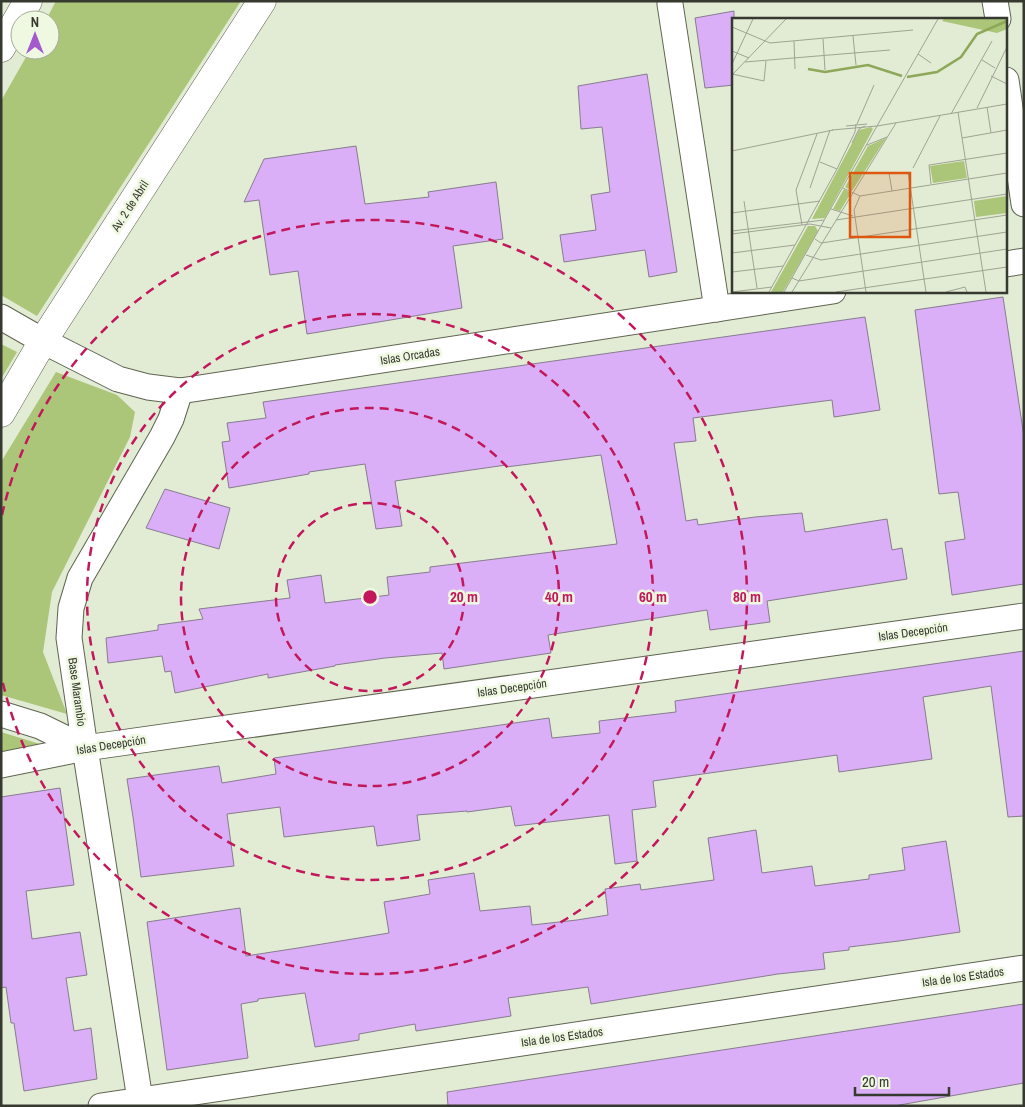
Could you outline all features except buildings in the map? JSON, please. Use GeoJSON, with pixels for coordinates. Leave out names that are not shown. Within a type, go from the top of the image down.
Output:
{"type":"FeatureCollection","features":[{"type":"Feature","properties":{"kind":"main road"},"geometry":{"type":"LineString","coordinates":[[1,48],[28,1]]}},
{"type":"Feature","properties":{"kind":"main road","name":"Av. 2 de Abril"},"geometry":{"type":"LineString","coordinates":[[1,413],[43,341],[262,1]]}},
{"type":"Feature","properties":{"kind":"street"},"geometry":{"type":"LineString","coordinates":[[995,1],[998,18]]}},
{"type":"Feature","properties":{"kind":"street"},"geometry":{"type":"LineString","coordinates":[[670,4],[717,310]]}},
{"type":"Feature","properties":{"kind":"street"},"geometry":{"type":"LineString","coordinates":[[1008,94],[1024,204]]}},
{"type":"Feature","properties":{"kind":"street"},"geometry":{"type":"LineString","coordinates":[[1008,264],[1024,261]]}},
{"type":"Feature","properties":{"kind":"street","name":"Islas Orcadas"},"geometry":{"type":"LineString","coordinates":[[1,317],[118,380],[180,392],[827,292]]}},
{"type":"Feature","properties":{"kind":"street","name":"Base Marambio"},"geometry":{"type":"LineString","coordinates":[[141,1102],[69,638],[71,608],[80,578],[162,437],[171,419],[180,392]]}},
{"type":"Feature","properties":{"kind":"street","name":"Islas Decepción"},"geometry":{"type":"LineString","coordinates":[[1,765],[85,748],[1024,616]]}},
{"type":"Feature","properties":{"kind":"street"},"geometry":{"type":"LineString","coordinates":[[1,714],[40,726],[85,748]]}},
{"type":"Feature","properties":{"kind":"street","name":"Isla de los Estados"},"geometry":{"type":"LineString","coordinates":[[101,1106],[141,1102],[1024,968]]}},
{"type":"Feature","properties":{"kind":"green space"},"geometry":{"type":"Polygon","coordinates":[[[56,1],[241,1],[37,316],[1,295],[1,101],[24,60],[60,60],[60,10],[51,10],[56,1]]]}},
{"type":"Feature","properties":{"kind":"green space"},"geometry":{"type":"Polygon","coordinates":[[[1,344],[17,352],[1,379],[1,344]]]}},
{"type":"Feature","properties":{"kind":"green space"},"geometry":{"type":"Polygon","coordinates":[[[56,372],[117,395],[135,412],[130,437],[52,592],[43,652],[67,714],[1,695],[1,462],[56,372]]]}},
{"type":"Feature","properties":{"kind":"green space"},"geometry":{"type":"Polygon","coordinates":[[[1,732],[43,745],[1,753],[1,732]]]}}]}
